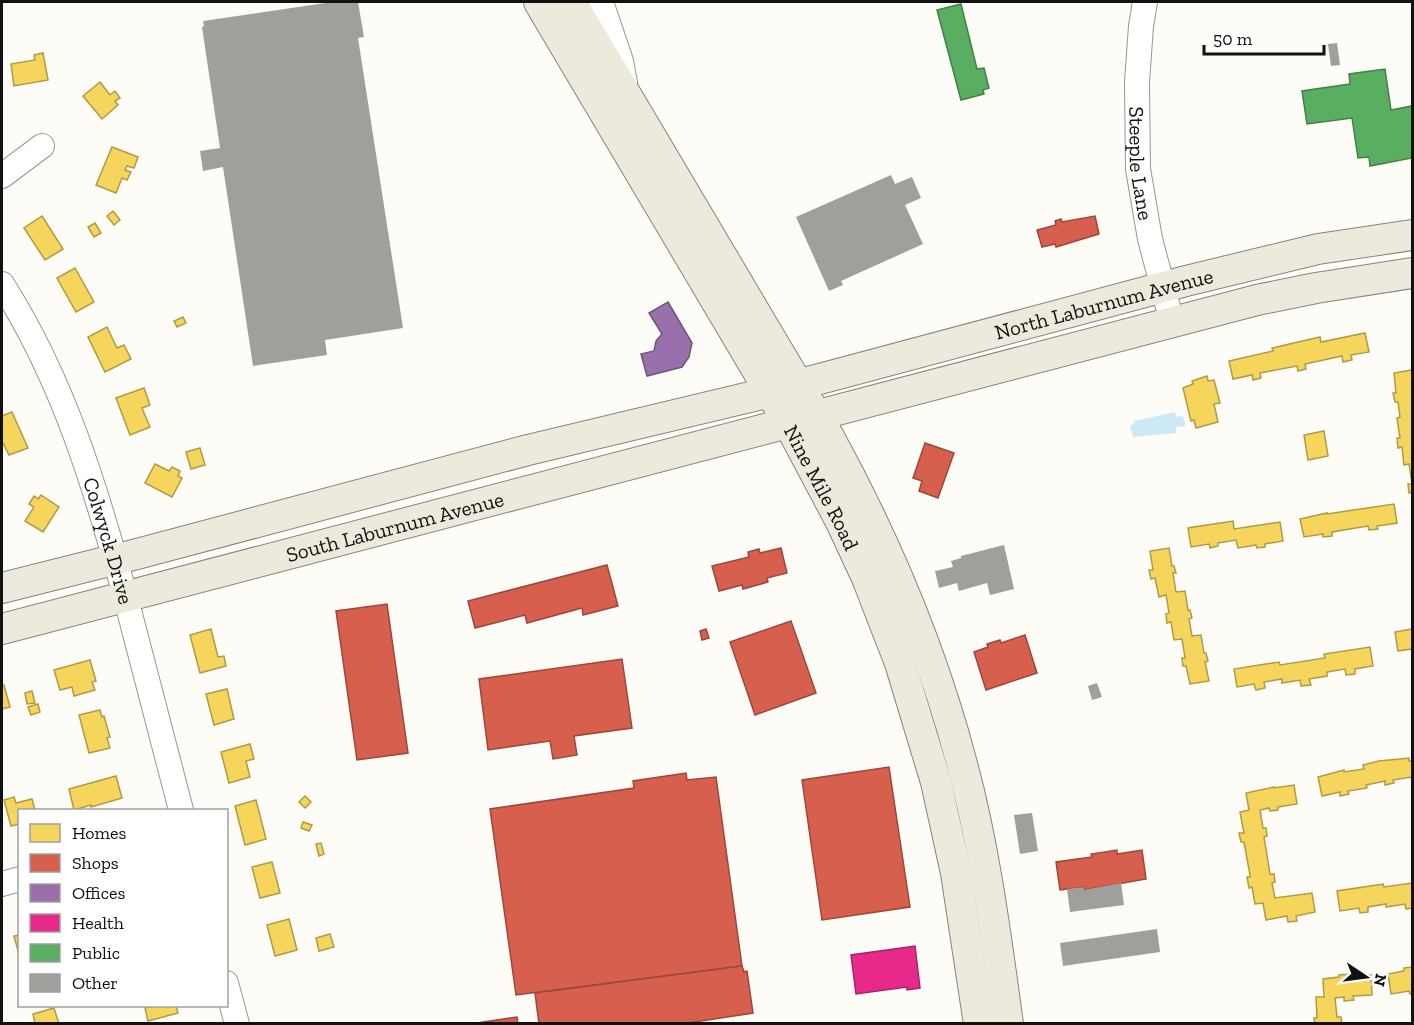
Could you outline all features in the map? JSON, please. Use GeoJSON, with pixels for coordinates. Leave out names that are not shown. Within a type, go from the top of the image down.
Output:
{"type":"FeatureCollection","features":[{"type":"Feature","properties":{"kind":"main road","name":"Nine Mile Road"},"geometry":{"type":"LineString","coordinates":[[539,2],[785,388]]}},
{"type":"Feature","properties":{"kind":"main road","name":"Nine Mile Road"},"geometry":{"type":"LineString","coordinates":[[571,2],[628,98],[802,418],[852,479],[891,562],[926,649],[963,765],[977,829],[1008,1023]]}},
{"type":"Feature","properties":{"kind":"main road","name":"North Laburnum Avenue"},"geometry":{"type":"LineString","coordinates":[[785,388],[1162,287],[1318,249],[1413,235]]}},
{"type":"Feature","properties":{"kind":"main road","name":"North Laburnum Avenue"},"geometry":{"type":"LineString","coordinates":[[802,418],[1257,300],[1413,273]]}},
{"type":"Feature","properties":{"kind":"main road","name":"South Laburnum Avenue"},"geometry":{"type":"LineString","coordinates":[[2,588],[477,463],[785,388]]}},
{"type":"Feature","properties":{"kind":"main road","name":"Nine Mile Road"},"geometry":{"type":"LineString","coordinates":[[802,418],[832,503],[867,578],[900,663],[922,732],[952,853],[979,1023]]}},
{"type":"Feature","properties":{"kind":"main road","name":"South Laburnum Avenue"},"geometry":{"type":"LineString","coordinates":[[2,629],[416,522],[802,418]]}},
{"type":"Feature","properties":{"kind":"main road"},"geometry":{"type":"LineString","coordinates":[[416,522],[417,504],[429,491],[462,484],[477,463]]}},
{"type":"Feature","properties":{"kind":"street"},"geometry":{"type":"LineString","coordinates":[[601,2],[621,61],[628,98]]}},
{"type":"Feature","properties":{"kind":"street","name":"Steeple Lane"},"geometry":{"type":"LineString","coordinates":[[1145,2],[1137,82],[1138,170],[1150,239],[1172,322]]}},
{"type":"Feature","properties":{"kind":"street"},"geometry":{"type":"LineString","coordinates":[[2,176],[42,146]]}},
{"type":"Feature","properties":{"kind":"street","name":"Colwyck Drive"},"geometry":{"type":"LineString","coordinates":[[2,284],[39,350],[71,421],[90,474],[115,559],[181,809]]}},
{"type":"Feature","properties":{"kind":"street"},"geometry":{"type":"LineString","coordinates":[[2,884],[18,880]]}},
{"type":"Feature","properties":{"kind":"street"},"geometry":{"type":"LineString","coordinates":[[228,990],[237,1023]]}},
{"type":"Feature","properties":{"kind":"water"},"geometry":{"type":"Polygon","coordinates":[[[1175,412],[1176,417],[1182,416],[1185,422],[1185,426],[1176,427],[1176,433],[1133,437],[1130,425],[1134,424],[1134,421],[1175,412]]]}},
{"type":"Feature","properties":{"kind":"building: Homes"},"geometry":{"type":"Polygon","coordinates":[[[43,53],[48,80],[14,86],[11,64],[35,60],[34,55],[43,53]]]}},
{"type":"Feature","properties":{"kind":"building: Homes"},"geometry":{"type":"Polygon","coordinates":[[[100,82],[110,95],[115,91],[120,98],[115,101],[118,105],[102,119],[83,96],[100,82]]]}},
{"type":"Feature","properties":{"kind":"building: Homes"},"geometry":{"type":"Polygon","coordinates":[[[112,147],[138,157],[134,168],[127,166],[125,170],[131,172],[127,180],[122,178],[116,193],[96,185],[112,147]]]}},
{"type":"Feature","properties":{"kind":"building: Homes"},"geometry":{"type":"Polygon","coordinates":[[[113,211],[120,220],[114,225],[107,216],[113,211]]]}},
{"type":"Feature","properties":{"kind":"building: Homes"},"geometry":{"type":"Polygon","coordinates":[[[42,216],[63,249],[45,260],[24,228],[42,216]]]}},
{"type":"Feature","properties":{"kind":"building: Homes"},"geometry":{"type":"Polygon","coordinates":[[[95,223],[101,233],[94,237],[88,227],[95,223]]]}},
{"type":"Feature","properties":{"kind":"building: Homes"},"geometry":{"type":"Polygon","coordinates":[[[75,268],[94,302],[76,312],[57,278],[75,268]]]}},
{"type":"Feature","properties":{"kind":"building: Homes"},"geometry":{"type":"Polygon","coordinates":[[[183,317],[186,323],[177,327],[174,321],[183,317]]]}},
{"type":"Feature","properties":{"kind":"building: Homes"},"geometry":{"type":"Polygon","coordinates":[[[107,327],[117,348],[124,345],[131,359],[105,372],[88,337],[107,327]]]}},
{"type":"Feature","properties":{"kind":"building: Homes"},"geometry":{"type":"Polygon","coordinates":[[[1365,333],[1369,352],[1351,355],[1352,360],[1343,362],[1342,356],[1305,364],[1306,369],[1298,371],[1297,366],[1260,373],[1261,378],[1253,380],[1252,375],[1233,379],[1229,361],[1320,337],[1321,342],[1365,333]]]}},
{"type":"Feature","properties":{"kind":"building: Homes"},"geometry":{"type":"Polygon","coordinates":[[[1412,370],[1412,484],[1409,464],[1404,465],[1402,447],[1398,448],[1397,438],[1400,438],[1397,418],[1400,417],[1398,402],[1395,402],[1393,393],[1396,393],[1394,373],[1412,370]]]}},
{"type":"Feature","properties":{"kind":"building: Homes"},"geometry":{"type":"Polygon","coordinates":[[[1207,376],[1208,381],[1214,380],[1220,403],[1214,404],[1218,422],[1196,428],[1194,420],[1191,421],[1183,388],[1193,384],[1192,381],[1207,376]]]}},
{"type":"Feature","properties":{"kind":"building: Homes"},"geometry":{"type":"Polygon","coordinates":[[[144,388],[150,405],[142,408],[150,427],[130,435],[116,398],[144,388]]]}},
{"type":"Feature","properties":{"kind":"building: Homes"},"geometry":{"type":"Polygon","coordinates":[[[12,412],[28,448],[9,455],[2,441],[2,416],[12,412]]]}},
{"type":"Feature","properties":{"kind":"building: Homes"},"geometry":{"type":"Polygon","coordinates":[[[1324,431],[1328,456],[1308,460],[1304,435],[1324,431]]]}},
{"type":"Feature","properties":{"kind":"building: Homes"},"geometry":{"type":"Polygon","coordinates":[[[200,448],[205,465],[191,469],[186,452],[200,448]]]}},
{"type":"Feature","properties":{"kind":"building: Homes"},"geometry":{"type":"Polygon","coordinates":[[[155,464],[169,471],[172,467],[180,471],[178,476],[182,478],[172,497],[145,483],[155,464]]]}},
{"type":"Feature","properties":{"kind":"building: Homes"},"geometry":{"type":"Polygon","coordinates":[[[1408,484],[1412,484],[1412,492],[1409,493],[1408,484]]]}},
{"type":"Feature","properties":{"kind":"building: Homes"},"geometry":{"type":"Polygon","coordinates":[[[41,495],[59,507],[43,532],[25,521],[34,507],[29,504],[34,496],[38,499],[41,495]]]}},
{"type":"Feature","properties":{"kind":"building: Homes"},"geometry":{"type":"Polygon","coordinates":[[[1394,504],[1397,523],[1377,526],[1378,529],[1369,530],[1368,526],[1332,532],[1332,536],[1323,537],[1323,534],[1304,537],[1300,519],[1394,504]]]}},
{"type":"Feature","properties":{"kind":"building: Homes"},"geometry":{"type":"Polygon","coordinates":[[[1233,521],[1234,529],[1280,522],[1283,541],[1257,548],[1256,545],[1238,548],[1236,540],[1218,543],[1218,546],[1210,548],[1209,544],[1191,547],[1188,528],[1233,521]]]}},
{"type":"Feature","properties":{"kind":"building: Homes"},"geometry":{"type":"Polygon","coordinates":[[[1169,548],[1172,566],[1176,573],[1173,573],[1176,592],[1185,591],[1188,610],[1192,618],[1189,619],[1192,636],[1201,635],[1208,661],[1205,662],[1209,681],[1190,684],[1186,666],[1183,666],[1182,658],[1185,658],[1182,639],[1174,640],[1171,622],[1167,623],[1166,614],[1169,613],[1166,595],[1159,597],[1155,578],[1151,579],[1149,570],[1153,570],[1150,551],[1169,548]]]}},
{"type":"Feature","properties":{"kind":"building: Homes"},"geometry":{"type":"Polygon","coordinates":[[[211,629],[218,657],[224,656],[226,666],[200,673],[190,635],[211,629]]]}},
{"type":"Feature","properties":{"kind":"building: Homes"},"geometry":{"type":"Polygon","coordinates":[[[1412,629],[1412,649],[1398,651],[1395,632],[1412,629]]]}},
{"type":"Feature","properties":{"kind":"building: Homes"},"geometry":{"type":"Polygon","coordinates":[[[1370,647],[1373,666],[1355,669],[1355,674],[1346,675],[1345,669],[1327,672],[1327,676],[1309,679],[1311,685],[1301,686],[1300,680],[1282,683],[1282,679],[1264,682],[1265,688],[1256,690],[1254,684],[1237,687],[1234,669],[1325,658],[1324,654],[1370,647]]]}},
{"type":"Feature","properties":{"kind":"building: Homes"},"geometry":{"type":"Polygon","coordinates":[[[90,660],[96,681],[92,682],[95,690],[74,696],[72,687],[60,690],[54,670],[90,660]]]}},
{"type":"Feature","properties":{"kind":"building: Homes"},"geometry":{"type":"Polygon","coordinates":[[[2,685],[4,685],[10,707],[2,709],[2,685]]]}},
{"type":"Feature","properties":{"kind":"building: Homes"},"geometry":{"type":"Polygon","coordinates":[[[227,689],[234,719],[214,725],[206,694],[227,689]]]}},
{"type":"Feature","properties":{"kind":"building: Homes"},"geometry":{"type":"Polygon","coordinates":[[[32,691],[35,703],[27,704],[25,693],[32,691]]]}},
{"type":"Feature","properties":{"kind":"building: Homes"},"geometry":{"type":"Polygon","coordinates":[[[38,704],[40,712],[31,715],[28,707],[38,704]]]}},
{"type":"Feature","properties":{"kind":"building: Homes"},"geometry":{"type":"Polygon","coordinates":[[[100,710],[110,737],[107,738],[110,748],[89,753],[79,715],[100,710]]]}},
{"type":"Feature","properties":{"kind":"building: Homes"},"geometry":{"type":"Polygon","coordinates":[[[250,744],[254,759],[246,761],[250,777],[229,783],[221,752],[250,744]]]}},
{"type":"Feature","properties":{"kind":"building: Homes"},"geometry":{"type":"Polygon","coordinates":[[[1409,758],[1409,761],[1412,761],[1412,781],[1411,777],[1393,780],[1394,783],[1385,785],[1385,781],[1366,785],[1367,788],[1348,791],[1349,794],[1340,796],[1340,792],[1322,796],[1318,777],[1344,770],[1344,772],[1364,769],[1363,765],[1379,761],[1409,758]]]}},
{"type":"Feature","properties":{"kind":"building: Homes"},"geometry":{"type":"Polygon","coordinates":[[[116,776],[122,798],[91,807],[91,805],[74,809],[69,789],[116,776]]]}},
{"type":"Feature","properties":{"kind":"building: Homes"},"geometry":{"type":"Polygon","coordinates":[[[1294,785],[1297,804],[1278,807],[1278,810],[1270,811],[1269,808],[1260,810],[1263,828],[1266,828],[1267,836],[1264,837],[1270,874],[1274,874],[1275,882],[1272,883],[1275,898],[1312,893],[1315,912],[1296,916],[1297,921],[1288,922],[1287,916],[1266,920],[1263,903],[1255,904],[1252,887],[1249,888],[1247,877],[1250,875],[1244,842],[1241,842],[1239,833],[1244,833],[1240,812],[1249,810],[1246,793],[1294,785]]]}},
{"type":"Feature","properties":{"kind":"building: Homes"},"geometry":{"type":"Polygon","coordinates":[[[305,796],[311,802],[305,808],[299,802],[305,796]]]}},
{"type":"Feature","properties":{"kind":"building: Homes"},"geometry":{"type":"Polygon","coordinates":[[[14,797],[16,803],[32,799],[35,809],[18,809],[18,824],[11,826],[4,800],[14,797]]]}},
{"type":"Feature","properties":{"kind":"building: Homes"},"geometry":{"type":"Polygon","coordinates":[[[256,800],[266,839],[245,845],[235,806],[256,800]]]}},
{"type":"Feature","properties":{"kind":"building: Homes"},"geometry":{"type":"Polygon","coordinates":[[[303,822],[312,825],[309,831],[301,828],[303,822]]]}},
{"type":"Feature","properties":{"kind":"building: Homes"},"geometry":{"type":"Polygon","coordinates":[[[321,843],[324,854],[319,856],[316,844],[321,843]]]}},
{"type":"Feature","properties":{"kind":"building: Homes"},"geometry":{"type":"Polygon","coordinates":[[[272,862],[280,893],[260,898],[252,867],[272,862]]]}},
{"type":"Feature","properties":{"kind":"building: Homes"},"geometry":{"type":"Polygon","coordinates":[[[1412,883],[1412,908],[1406,909],[1405,904],[1386,907],[1386,904],[1368,907],[1368,912],[1360,913],[1359,908],[1340,911],[1337,891],[1383,884],[1384,887],[1412,883]]]}},
{"type":"Feature","properties":{"kind":"building: Homes"},"geometry":{"type":"Polygon","coordinates":[[[289,919],[297,950],[275,956],[267,925],[289,919]]]}},
{"type":"Feature","properties":{"kind":"building: Homes"},"geometry":{"type":"Polygon","coordinates":[[[330,934],[334,947],[319,951],[316,938],[330,934]]]}},
{"type":"Feature","properties":{"kind":"building: Homes"},"geometry":{"type":"Polygon","coordinates":[[[18,935],[18,951],[14,936],[18,935]]]}},
{"type":"Feature","properties":{"kind":"building: Homes"},"geometry":{"type":"Polygon","coordinates":[[[1412,967],[1412,994],[1409,991],[1391,994],[1388,974],[1412,967]]]}},
{"type":"Feature","properties":{"kind":"building: Homes"},"geometry":{"type":"Polygon","coordinates":[[[1351,974],[1351,976],[1371,975],[1372,995],[1353,996],[1354,1000],[1344,1001],[1344,997],[1335,998],[1337,1017],[1341,1017],[1342,1024],[1315,1024],[1316,997],[1324,997],[1323,979],[1351,974]]]}},
{"type":"Feature","properties":{"kind":"building: Homes"},"geometry":{"type":"Polygon","coordinates":[[[176,1007],[178,1013],[148,1021],[145,1008],[176,1007]]]}},
{"type":"Feature","properties":{"kind":"building: Homes"},"geometry":{"type":"Polygon","coordinates":[[[54,1008],[59,1024],[35,1024],[33,1014],[54,1008]]]}},
{"type":"Feature","properties":{"kind":"building: Shops"},"geometry":{"type":"Polygon","coordinates":[[[1095,216],[1099,234],[1056,247],[1055,244],[1042,247],[1037,230],[1056,225],[1055,221],[1061,219],[1062,222],[1095,216]]]}},
{"type":"Feature","properties":{"kind":"building: Shops"},"geometry":{"type":"Polygon","coordinates":[[[925,443],[954,453],[938,498],[919,491],[922,481],[913,478],[925,443]]]}},
{"type":"Feature","properties":{"kind":"building: Shops"},"geometry":{"type":"Polygon","coordinates":[[[781,548],[787,573],[767,578],[768,582],[743,589],[742,585],[719,591],[712,566],[749,557],[748,552],[759,549],[760,553],[781,548]]]}},
{"type":"Feature","properties":{"kind":"building: Shops"},"geometry":{"type":"Polygon","coordinates":[[[607,565],[618,606],[583,615],[582,608],[527,623],[525,615],[475,628],[468,601],[607,565]]]}},
{"type":"Feature","properties":{"kind":"building: Shops"},"geometry":{"type":"Polygon","coordinates":[[[387,604],[408,753],[357,760],[336,611],[387,604]]]}},
{"type":"Feature","properties":{"kind":"building: Shops"},"geometry":{"type":"Polygon","coordinates":[[[791,621],[816,693],[755,715],[730,642],[791,621]]]}},
{"type":"Feature","properties":{"kind":"building: Shops"},"geometry":{"type":"Polygon","coordinates":[[[706,629],[709,638],[702,640],[700,631],[706,629]]]}},
{"type":"Feature","properties":{"kind":"building: Shops"},"geometry":{"type":"Polygon","coordinates":[[[1025,635],[1037,673],[986,690],[974,652],[988,647],[987,644],[1000,640],[1001,643],[1025,635]]]}},
{"type":"Feature","properties":{"kind":"building: Shops"},"geometry":{"type":"Polygon","coordinates":[[[622,659],[632,728],[574,736],[577,755],[553,759],[550,741],[488,750],[479,679],[622,659]]]}},
{"type":"Feature","properties":{"kind":"building: Shops"},"geometry":{"type":"Polygon","coordinates":[[[889,767],[910,907],[822,920],[802,780],[889,767]]]}},
{"type":"Feature","properties":{"kind":"building: Shops"},"geometry":{"type":"Polygon","coordinates":[[[686,773],[687,780],[716,777],[742,966],[516,995],[490,809],[634,788],[633,781],[686,773]]]}},
{"type":"Feature","properties":{"kind":"building: Shops"},"geometry":{"type":"Polygon","coordinates":[[[1117,850],[1117,854],[1142,850],[1146,879],[1084,890],[1084,887],[1060,890],[1056,862],[1092,857],[1091,854],[1117,850]]]}},
{"type":"Feature","properties":{"kind":"building: Shops"},"geometry":{"type":"Polygon","coordinates":[[[742,966],[744,972],[747,971],[753,1013],[682,1024],[539,1024],[535,993],[742,966]]]}},
{"type":"Feature","properties":{"kind":"building: Shops"},"geometry":{"type":"Polygon","coordinates":[[[517,1017],[518,1024],[470,1024],[517,1017]]]}},
{"type":"Feature","properties":{"kind":"building: Offices"},"geometry":{"type":"Polygon","coordinates":[[[668,302],[692,343],[689,357],[682,367],[647,376],[641,354],[654,351],[656,341],[662,334],[649,313],[668,302]]]}},
{"type":"Feature","properties":{"kind":"building: Health"},"geometry":{"type":"Polygon","coordinates":[[[915,946],[920,988],[907,990],[907,987],[856,994],[851,955],[915,946]]]}},
{"type":"Feature","properties":{"kind":"building: Public"},"geometry":{"type":"Polygon","coordinates":[[[961,4],[977,69],[984,68],[989,88],[983,90],[984,94],[961,100],[937,10],[961,4]]]}},
{"type":"Feature","properties":{"kind":"building: Public"},"geometry":{"type":"Polygon","coordinates":[[[1385,69],[1391,110],[1412,106],[1412,158],[1370,166],[1369,157],[1358,158],[1352,118],[1307,124],[1302,91],[1350,84],[1349,74],[1385,69]]]}},
{"type":"Feature","properties":{"kind":"building: Other"},"geometry":{"type":"Polygon","coordinates":[[[332,2],[358,2],[364,37],[358,38],[403,328],[325,340],[327,355],[253,366],[223,167],[203,171],[200,151],[220,148],[203,21],[332,2]]]}},
{"type":"Feature","properties":{"kind":"building: Other"},"geometry":{"type":"Polygon","coordinates":[[[1337,43],[1340,65],[1331,66],[1328,44],[1337,43]]]}},
{"type":"Feature","properties":{"kind":"building: Other"},"geometry":{"type":"Polygon","coordinates":[[[891,175],[895,184],[912,177],[921,198],[905,205],[923,244],[841,281],[843,285],[829,291],[796,217],[891,175]]]}},
{"type":"Feature","properties":{"kind":"building: Other"},"geometry":{"type":"Polygon","coordinates":[[[1004,545],[1014,589],[990,595],[987,583],[959,591],[957,583],[939,588],[935,571],[953,567],[951,561],[961,556],[1004,545]]]}},
{"type":"Feature","properties":{"kind":"building: Other"},"geometry":{"type":"Polygon","coordinates":[[[1097,683],[1102,697],[1092,700],[1088,686],[1097,683]]]}},
{"type":"Feature","properties":{"kind":"building: Other"},"geometry":{"type":"Polygon","coordinates":[[[1032,813],[1038,851],[1020,854],[1014,815],[1032,813]]]}},
{"type":"Feature","properties":{"kind":"building: Other"},"geometry":{"type":"Polygon","coordinates":[[[1121,883],[1124,905],[1070,912],[1067,889],[1084,887],[1084,890],[1121,883]]]}},
{"type":"Feature","properties":{"kind":"building: Other"},"geometry":{"type":"Polygon","coordinates":[[[1157,929],[1160,952],[1063,966],[1060,943],[1157,929]]]}}]}
